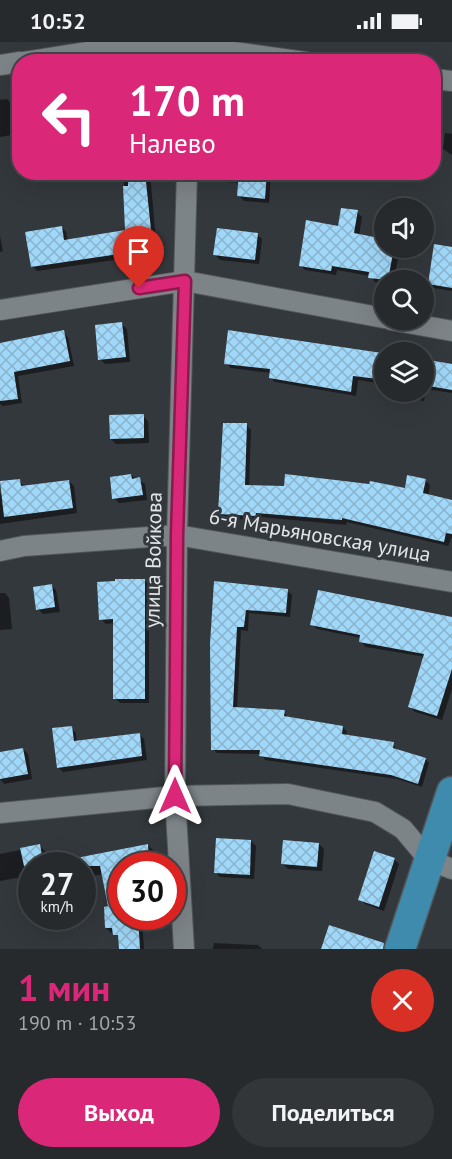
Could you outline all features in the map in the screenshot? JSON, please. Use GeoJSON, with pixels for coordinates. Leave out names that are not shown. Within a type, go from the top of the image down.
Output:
{"type":"FeatureCollection","features":[{"type":"Feature","properties":{"kind":"main road"},"geometry":{"type":"LineString","coordinates":[[400,949],[441,864],[452,792]]}},
{"type":"Feature","properties":{"kind":"street"},"geometry":{"type":"LineString","coordinates":[[75,54],[94,51],[190,50],[228,54]]}},
{"type":"Feature","properties":{"kind":"street","name":"улица Войкова"},"geometry":{"type":"LineString","coordinates":[[184,949],[175,796],[177,535],[187,180]]}},
{"type":"Feature","properties":{"kind":"street"},"geometry":{"type":"LineString","coordinates":[[0,310],[185,281],[374,316]]}},
{"type":"Feature","properties":{"kind":"street"},"geometry":{"type":"LineString","coordinates":[[434,328],[452,331]]}},
{"type":"Feature","properties":{"kind":"street","name":"6-я Марьяновская улица"},"geometry":{"type":"LineString","coordinates":[[0,551],[24,546],[177,535],[452,582]]}},
{"type":"Feature","properties":{"kind":"street"},"geometry":{"type":"LineString","coordinates":[[0,813],[175,796],[288,794],[375,812],[402,829],[441,864]]}},
{"type":"Feature","properties":{"kind":"building"},"geometry":{"type":"Polygon","coordinates":[[[128,180],[146,180],[153,249],[31,267],[25,232],[62,226],[64,240],[125,230],[123,186],[128,186],[128,180]]]}},
{"type":"Feature","properties":{"kind":"building"},"geometry":{"type":"Polygon","coordinates":[[[238,180],[266,180],[265,199],[237,196],[238,180]]]}},
{"type":"Feature","properties":{"kind":"building"},"geometry":{"type":"Polygon","coordinates":[[[341,208],[358,210],[354,233],[374,237],[374,258],[392,258],[390,270],[374,270],[374,279],[368,278],[369,272],[332,266],[331,271],[299,266],[306,220],[338,226],[341,208]]]}},
{"type":"Feature","properties":{"kind":"building"},"geometry":{"type":"Polygon","coordinates":[[[217,228],[258,233],[255,260],[213,255],[217,228]]]}},
{"type":"Feature","properties":{"kind":"building"},"geometry":{"type":"Polygon","coordinates":[[[434,244],[452,247],[452,288],[434,285],[434,270],[430,270],[432,258],[434,258],[434,244]]]}},
{"type":"Feature","properties":{"kind":"building"},"geometry":{"type":"Polygon","coordinates":[[[122,322],[126,357],[98,360],[95,325],[122,322]]]}},
{"type":"Feature","properties":{"kind":"building"},"geometry":{"type":"Polygon","coordinates":[[[64,330],[70,361],[14,372],[18,399],[0,401],[0,343],[64,330]]]}},
{"type":"Feature","properties":{"kind":"building"},"geometry":{"type":"Polygon","coordinates":[[[228,330],[374,352],[374,379],[353,376],[351,392],[269,378],[270,369],[224,364],[228,330]]]}},
{"type":"Feature","properties":{"kind":"building"},"geometry":{"type":"Polygon","coordinates":[[[434,361],[452,364],[452,390],[434,387],[434,361]]]}},
{"type":"Feature","properties":{"kind":"building"},"geometry":{"type":"Polygon","coordinates":[[[144,414],[144,438],[110,439],[109,415],[144,414]]]}},
{"type":"Feature","properties":{"kind":"building"},"geometry":{"type":"Polygon","coordinates":[[[223,423],[247,423],[245,485],[284,486],[285,474],[369,484],[370,481],[405,488],[407,475],[426,479],[423,493],[452,500],[452,534],[446,533],[444,542],[342,518],[342,520],[256,513],[256,516],[218,514],[223,423]]]}},
{"type":"Feature","properties":{"kind":"building"},"geometry":{"type":"Polygon","coordinates":[[[131,474],[132,479],[140,477],[143,495],[112,499],[110,477],[131,474]]]}},
{"type":"Feature","properties":{"kind":"building"},"geometry":{"type":"Polygon","coordinates":[[[20,479],[21,486],[69,480],[73,508],[4,517],[0,481],[20,479]]]}},
{"type":"Feature","properties":{"kind":"building"},"geometry":{"type":"Polygon","coordinates":[[[115,579],[145,579],[145,699],[113,699],[113,619],[99,620],[97,582],[115,581],[115,579]]]}},
{"type":"Feature","properties":{"kind":"building"},"geometry":{"type":"Polygon","coordinates":[[[214,581],[288,589],[286,613],[246,610],[244,627],[237,627],[233,707],[285,710],[284,716],[343,726],[342,734],[394,742],[393,748],[426,758],[418,784],[391,775],[259,756],[260,750],[211,750],[210,644],[214,581]]]}},
{"type":"Feature","properties":{"kind":"building"},"geometry":{"type":"Polygon","coordinates":[[[52,584],[55,607],[36,610],[33,587],[52,584]]]}},
{"type":"Feature","properties":{"kind":"building"},"geometry":{"type":"Polygon","coordinates":[[[318,590],[452,617],[452,669],[437,716],[408,707],[424,654],[359,642],[360,635],[310,625],[318,590]]]}},
{"type":"Feature","properties":{"kind":"building"},"geometry":{"type":"Polygon","coordinates":[[[72,726],[74,741],[140,733],[142,756],[57,768],[52,728],[72,726]]]}},
{"type":"Feature","properties":{"kind":"building"},"geometry":{"type":"Polygon","coordinates":[[[23,748],[28,774],[0,779],[0,752],[23,748]]]}},
{"type":"Feature","properties":{"kind":"building"},"geometry":{"type":"Polygon","coordinates":[[[216,838],[251,840],[250,875],[214,873],[216,838]]]}},
{"type":"Feature","properties":{"kind":"building"},"geometry":{"type":"Polygon","coordinates":[[[283,840],[319,843],[317,867],[281,864],[283,840]]]}},
{"type":"Feature","properties":{"kind":"building"},"geometry":{"type":"Polygon","coordinates":[[[40,844],[41,852],[21,852],[20,848],[40,844]]]}},
{"type":"Feature","properties":{"kind":"building"},"geometry":{"type":"Polygon","coordinates":[[[148,844],[148,852],[108,852],[108,906],[100,866],[96,866],[96,854],[148,844]]]}},
{"type":"Feature","properties":{"kind":"building"},"geometry":{"type":"Polygon","coordinates":[[[374,851],[395,858],[379,907],[358,900],[374,851]]]}},
{"type":"Feature","properties":{"kind":"building"},"geometry":{"type":"Polygon","coordinates":[[[108,906],[108,928],[105,928],[104,907],[108,906]]]}},
{"type":"Feature","properties":{"kind":"building"},"geometry":{"type":"Polygon","coordinates":[[[329,925],[384,943],[383,949],[321,949],[329,925]]]}},
{"type":"Feature","properties":{"kind":"building"},"geometry":{"type":"Polygon","coordinates":[[[112,930],[139,930],[140,949],[119,949],[118,935],[113,935],[112,930]]]}},
{"type":"Feature","properties":{"kind":"route"},"geometry":{"type":"LineString","coordinates":[[139,288],[185,281],[177,535],[175,796]]}}]}
